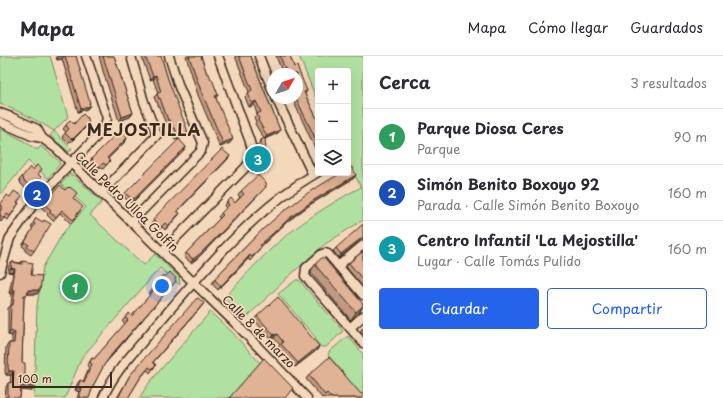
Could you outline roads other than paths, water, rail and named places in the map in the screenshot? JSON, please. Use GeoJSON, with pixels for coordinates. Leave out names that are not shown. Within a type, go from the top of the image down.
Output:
{"type":"FeatureCollection","features":[{"type":"Feature","properties":{"kind":"street"},"geometry":{"type":"LineString","coordinates":[[0,273],[10,238],[33,205],[104,129],[107,118],[86,56]]}},
{"type":"Feature","properties":{"kind":"street"},"geometry":{"type":"LineString","coordinates":[[101,194],[157,134],[144,102],[131,56]]}},
{"type":"Feature","properties":{"kind":"street"},"geometry":{"type":"LineString","coordinates":[[131,222],[201,151],[203,143],[179,87],[169,56]]}},
{"type":"Feature","properties":{"kind":"street"},"geometry":{"type":"LineString","coordinates":[[162,252],[244,169],[252,159],[252,150],[249,139],[218,56]]}},
{"type":"Feature","properties":{"kind":"street"},"geometry":{"type":"LineString","coordinates":[[259,56],[267,77]]}},
{"type":"Feature","properties":{"kind":"street"},"geometry":{"type":"LineString","coordinates":[[103,398],[120,369],[193,282],[258,216],[285,194],[315,174],[279,104]]}},
{"type":"Feature","properties":{"kind":"street","name":"Calle Pedro Ulloa Golfín"},"geometry":{"type":"LineString","coordinates":[[0,114],[11,117],[37,129],[42,138],[57,149],[101,194],[193,282]]}},
{"type":"Feature","properties":{"kind":"street","name":"Calle Pedro Ulloa Golfín"},"geometry":{"type":"LineString","coordinates":[[0,122],[32,136],[42,138]]}},
{"type":"Feature","properties":{"kind":"street"},"geometry":{"type":"LineString","coordinates":[[338,266],[363,245]]}},
{"type":"Feature","properties":{"kind":"street"},"geometry":{"type":"LineString","coordinates":[[363,293],[328,254],[325,253],[306,268],[305,276],[363,343]]}},
{"type":"Feature","properties":{"kind":"street","name":"Calle 8 de marzo"},"geometry":{"type":"LineString","coordinates":[[193,282],[308,398]]}},
{"type":"Feature","properties":{"kind":"street"},"geometry":{"type":"LineString","coordinates":[[350,328],[363,316]]}},
{"type":"Feature","properties":{"kind":"place","name":"Centro Infantil 'La Mejostilla'"},"geometry":{"type":"Point","coordinates":[258,159]}},
{"type":"Feature","properties":{"kind":"place","name":"Simón Benito Boxoyo 92"},"geometry":{"type":"Point","coordinates":[37,194]}},
{"type":"Feature","properties":{"kind":"place","name":"Parque Diosa Ceres"},"geometry":{"type":"Point","coordinates":[75,287]}},
{"type":"Feature","properties":{"kind":"district","name":"MEJOSTILLA"},"geometry":{"type":"Point","coordinates":[144,129]}}]}
